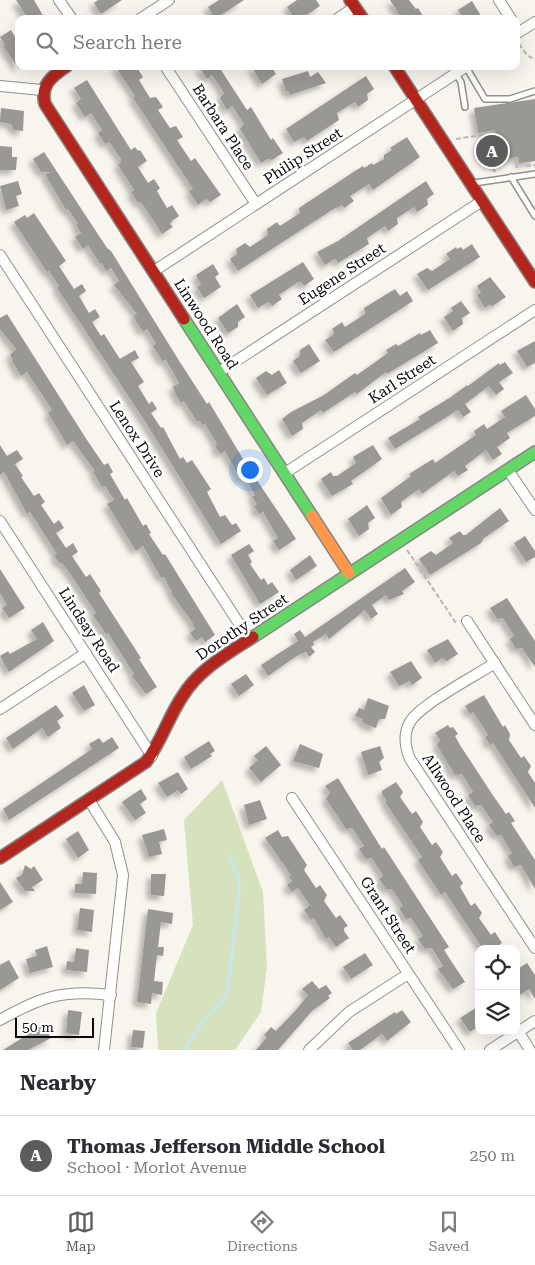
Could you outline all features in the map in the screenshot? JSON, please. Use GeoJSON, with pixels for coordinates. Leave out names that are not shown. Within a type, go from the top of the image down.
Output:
{"type":"FeatureCollection","features":[{"type":"Feature","properties":{"kind":"street"},"geometry":{"type":"LineString","coordinates":[[59,0],[69,15]]}},
{"type":"Feature","properties":{"kind":"street"},"geometry":{"type":"LineString","coordinates":[[146,15],[169,0]]}},
{"type":"Feature","properties":{"kind":"street"},"geometry":{"type":"LineString","coordinates":[[499,0],[508,15]]}},
{"type":"Feature","properties":{"kind":"street"},"geometry":{"type":"LineString","coordinates":[[342,15],[353,4],[360,15]]}},
{"type":"Feature","properties":{"kind":"street"},"geometry":{"type":"LineString","coordinates":[[520,33],[535,22]]}},
{"type":"Feature","properties":{"kind":"street"},"geometry":{"type":"LineString","coordinates":[[0,86],[42,90],[51,76],[61,70]]}},
{"type":"Feature","properties":{"kind":"street","name":"Barbara Place"},"geometry":{"type":"LineString","coordinates":[[168,70],[256,204]]}},
{"type":"Feature","properties":{"kind":"street"},"geometry":{"type":"LineString","coordinates":[[397,70],[535,282]]}},
{"type":"Feature","properties":{"kind":"street","name":"Philip Street"},"geometry":{"type":"LineString","coordinates":[[154,271],[462,70]]}},
{"type":"Feature","properties":{"kind":"street","name":"Linwood Road"},"geometry":{"type":"LineString","coordinates":[[42,90],[45,104],[350,573]]}},
{"type":"Feature","properties":{"kind":"street","name":"Eugene Street"},"geometry":{"type":"LineString","coordinates":[[219,372],[482,201]]}},
{"type":"Feature","properties":{"kind":"street","name":"Lenox Drive"},"geometry":{"type":"LineString","coordinates":[[0,255],[249,639]]}},
{"type":"Feature","properties":{"kind":"street","name":"Karl Street"},"geometry":{"type":"LineString","coordinates":[[285,473],[535,310]]}},
{"type":"Feature","properties":{"kind":"street","name":"Dorothy Street"},"geometry":{"type":"LineString","coordinates":[[0,858],[152,756],[174,710],[191,684],[211,664],[535,452]]}},
{"type":"Feature","properties":{"kind":"street"},"geometry":{"type":"LineString","coordinates":[[508,470],[535,510]]}},
{"type":"Feature","properties":{"kind":"street","name":"Lindsay Road"},"geometry":{"type":"LineString","coordinates":[[0,521],[152,756]]}},
{"type":"Feature","properties":{"kind":"street"},"geometry":{"type":"LineString","coordinates":[[467,621],[535,725]]}},
{"type":"Feature","properties":{"kind":"street"},"geometry":{"type":"LineString","coordinates":[[0,708],[86,653]]}},
{"type":"Feature","properties":{"kind":"street","name":"Allwood Place"},"geometry":{"type":"LineString","coordinates":[[496,663],[415,715],[407,730],[406,749],[410,759],[535,948]]}},
{"type":"Feature","properties":{"kind":"street","name":"Grant Street"},"geometry":{"type":"LineString","coordinates":[[292,798],[458,1050]]}},
{"type":"Feature","properties":{"kind":"street"},"geometry":{"type":"LineString","coordinates":[[89,800],[115,842],[123,875],[104,1050]]}},
{"type":"Feature","properties":{"kind":"street"},"geometry":{"type":"LineString","coordinates":[[308,1050],[343,1017],[408,974]]}},
{"type":"Feature","properties":{"kind":"street"},"geometry":{"type":"LineString","coordinates":[[0,1020],[29,1004],[50,996],[78,992],[111,995]]}},
{"type":"Feature","properties":{"kind":"street"},"geometry":{"type":"LineString","coordinates":[[520,1031],[535,1020]]}},
{"type":"Feature","properties":{"kind":"street"},"geometry":{"type":"LineString","coordinates":[[490,1050],[513,1035]]}},
{"type":"Feature","properties":{"kind":"street"},"geometry":{"type":"LineString","coordinates":[[520,1035],[530,1050]]}},
{"type":"Feature","properties":{"kind":"lane"},"geometry":{"type":"LineString","coordinates":[[469,70],[485,98],[510,99],[535,91]]}},
{"type":"Feature","properties":{"kind":"lane"},"geometry":{"type":"LineString","coordinates":[[456,74],[461,82],[465,107]]}},
{"type":"Feature","properties":{"kind":"lane"},"geometry":{"type":"LineString","coordinates":[[471,184],[535,174]]}},
{"type":"Feature","properties":{"kind":"lane"},"geometry":{"type":"LineString","coordinates":[[510,177],[535,216]]}},
{"type":"Feature","properties":{"kind":"path"},"geometry":{"type":"LineString","coordinates":[[520,39],[527,55],[535,60]]}},
{"type":"Feature","properties":{"kind":"path"},"geometry":{"type":"LineString","coordinates":[[461,146],[456,139],[495,133]]}},
{"type":"Feature","properties":{"kind":"path"},"geometry":{"type":"LineString","coordinates":[[488,134],[486,154],[495,172]]}},
{"type":"Feature","properties":{"kind":"path"},"geometry":{"type":"LineString","coordinates":[[515,158],[517,168]]}},
{"type":"Feature","properties":{"kind":"path"},"geometry":{"type":"LineString","coordinates":[[510,169],[535,165]]}},
{"type":"Feature","properties":{"kind":"path"},"geometry":{"type":"LineString","coordinates":[[489,172],[502,170]]}},
{"type":"Feature","properties":{"kind":"path"},"geometry":{"type":"LineString","coordinates":[[401,540],[456,623]]}},
{"type":"Feature","properties":{"kind":"green space"},"geometry":{"type":"Polygon","coordinates":[[[222,780],[263,892],[267,967],[261,1012],[235,1050],[158,1050],[156,1013],[193,925],[184,820],[222,780]]]}},
{"type":"Feature","properties":{"kind":"building"},"geometry":{"type":"Polygon","coordinates":[[[16,0],[34,0],[43,15],[25,15],[16,0]]]}},
{"type":"Feature","properties":{"kind":"building"},"geometry":{"type":"Polygon","coordinates":[[[98,0],[122,0],[101,14],[94,3],[98,0]]]}},
{"type":"Feature","properties":{"kind":"building"},"geometry":{"type":"Polygon","coordinates":[[[219,0],[244,0],[221,15],[213,15],[208,7],[219,0]]]}},
{"type":"Feature","properties":{"kind":"building"},"geometry":{"type":"Polygon","coordinates":[[[297,0],[316,0],[320,6],[306,15],[292,15],[287,7],[297,0]]]}},
{"type":"Feature","properties":{"kind":"building"},"geometry":{"type":"Polygon","coordinates":[[[390,0],[409,0],[422,15],[399,15],[390,0]]]}},
{"type":"Feature","properties":{"kind":"building"},"geometry":{"type":"Polygon","coordinates":[[[472,1],[481,15],[461,15],[458,10],[472,1]]]}},
{"type":"Feature","properties":{"kind":"building"},"geometry":{"type":"Polygon","coordinates":[[[11,30],[15,37],[15,63],[3,46],[5,45],[0,37],[11,30]]]}},
{"type":"Feature","properties":{"kind":"building"},"geometry":{"type":"Polygon","coordinates":[[[118,70],[139,70],[143,77],[139,80],[150,98],[156,97],[163,107],[158,110],[170,128],[176,126],[183,137],[177,140],[191,161],[195,158],[221,195],[210,202],[206,199],[198,205],[189,191],[193,189],[133,98],[135,96],[118,70]]]}},
{"type":"Feature","properties":{"kind":"building"},"geometry":{"type":"Polygon","coordinates":[[[201,70],[221,70],[247,110],[251,107],[271,140],[273,138],[283,153],[272,160],[268,159],[261,163],[240,129],[244,124],[232,106],[227,110],[220,98],[224,93],[212,75],[207,79],[201,70]]]}},
{"type":"Feature","properties":{"kind":"building"},"geometry":{"type":"Polygon","coordinates":[[[253,70],[274,70],[276,74],[262,84],[253,70]]]}},
{"type":"Feature","properties":{"kind":"building"},"geometry":{"type":"Polygon","coordinates":[[[308,71],[310,77],[318,72],[326,83],[290,95],[288,91],[286,92],[282,79],[308,71]]]}},
{"type":"Feature","properties":{"kind":"building"},"geometry":{"type":"Polygon","coordinates":[[[366,76],[374,89],[367,94],[368,100],[358,107],[355,102],[337,113],[339,120],[307,141],[304,137],[294,142],[286,129],[366,76]]]}},
{"type":"Feature","properties":{"kind":"building"},"geometry":{"type":"Polygon","coordinates":[[[87,80],[131,150],[135,147],[138,151],[140,150],[147,161],[138,167],[148,183],[154,179],[160,188],[157,191],[167,208],[172,205],[179,216],[170,224],[173,227],[162,234],[143,205],[140,202],[138,203],[131,192],[134,190],[118,165],[121,159],[109,142],[105,144],[98,133],[102,130],[91,113],[85,117],[76,103],[81,99],[74,88],[87,80]]]}},
{"type":"Feature","properties":{"kind":"building"},"geometry":{"type":"Polygon","coordinates":[[[535,99],[535,161],[519,163],[518,157],[503,159],[499,136],[496,136],[495,130],[478,133],[474,108],[535,99]]]}},
{"type":"Feature","properties":{"kind":"building"},"geometry":{"type":"Polygon","coordinates":[[[1,108],[24,111],[23,131],[14,130],[11,124],[0,122],[1,108]]]}},
{"type":"Feature","properties":{"kind":"building"},"geometry":{"type":"Polygon","coordinates":[[[407,137],[420,157],[373,190],[369,184],[350,196],[354,201],[344,208],[342,205],[332,210],[238,271],[230,259],[237,254],[236,249],[245,243],[250,247],[268,235],[267,229],[277,222],[280,226],[300,213],[299,208],[363,166],[364,168],[372,163],[373,165],[384,159],[384,155],[392,150],[390,148],[407,137]]]}},
{"type":"Feature","properties":{"kind":"building"},"geometry":{"type":"Polygon","coordinates":[[[0,146],[12,147],[12,157],[17,157],[16,170],[0,170],[0,146]]]}},
{"type":"Feature","properties":{"kind":"building"},"geometry":{"type":"Polygon","coordinates":[[[44,152],[107,248],[111,251],[178,359],[207,404],[209,402],[246,464],[296,539],[279,550],[273,541],[278,538],[263,512],[259,514],[254,506],[257,504],[252,497],[255,495],[245,478],[241,480],[225,451],[220,454],[215,446],[217,444],[205,424],[202,425],[200,421],[197,422],[184,401],[181,403],[176,395],[173,387],[179,383],[166,360],[162,361],[153,346],[156,344],[147,329],[143,332],[134,315],[137,314],[114,285],[119,281],[111,268],[106,271],[88,245],[83,249],[75,237],[81,233],[76,225],[78,224],[68,209],[66,210],[45,174],[51,172],[41,172],[33,159],[44,152]]]}},
{"type":"Feature","properties":{"kind":"building"},"geometry":{"type":"Polygon","coordinates":[[[18,181],[22,194],[16,196],[19,206],[6,210],[0,186],[18,181]]]}},
{"type":"Feature","properties":{"kind":"building"},"geometry":{"type":"Polygon","coordinates":[[[426,181],[434,194],[427,199],[428,205],[417,212],[414,207],[397,218],[398,224],[388,231],[385,226],[367,238],[369,244],[338,263],[336,259],[325,265],[317,252],[338,241],[426,181]]]}},
{"type":"Feature","properties":{"kind":"building"},"geometry":{"type":"Polygon","coordinates":[[[34,213],[66,261],[59,266],[74,289],[82,284],[86,291],[79,296],[89,313],[95,309],[100,317],[92,322],[101,336],[104,334],[120,359],[135,350],[139,358],[131,362],[144,382],[138,386],[149,404],[152,401],[157,409],[151,413],[161,428],[163,427],[180,459],[183,457],[187,463],[192,460],[211,489],[207,492],[220,517],[225,515],[232,525],[236,523],[241,531],[221,544],[146,423],[57,288],[59,286],[49,271],[47,272],[14,222],[25,215],[27,218],[34,213]]]}},
{"type":"Feature","properties":{"kind":"building"},"geometry":{"type":"Polygon","coordinates":[[[472,244],[480,257],[428,290],[417,274],[427,268],[432,271],[450,259],[446,254],[456,247],[457,249],[461,247],[463,250],[472,244]]]}},
{"type":"Feature","properties":{"kind":"building"},"geometry":{"type":"Polygon","coordinates":[[[303,262],[314,279],[304,286],[301,282],[298,282],[279,295],[282,299],[272,306],[269,302],[258,308],[250,295],[303,262]]]}},
{"type":"Feature","properties":{"kind":"building"},"geometry":{"type":"Polygon","coordinates":[[[213,264],[219,274],[215,277],[221,287],[204,298],[197,287],[201,285],[196,275],[213,264]]]}},
{"type":"Feature","properties":{"kind":"building"},"geometry":{"type":"Polygon","coordinates":[[[490,277],[506,297],[491,307],[490,304],[485,308],[477,295],[481,293],[477,286],[490,277]]]}},
{"type":"Feature","properties":{"kind":"building"},"geometry":{"type":"Polygon","coordinates":[[[395,289],[400,296],[407,291],[413,301],[334,352],[325,340],[333,335],[332,329],[342,322],[345,327],[365,314],[364,308],[395,289]]]}},
{"type":"Feature","properties":{"kind":"building"},"geometry":{"type":"Polygon","coordinates":[[[461,301],[470,313],[462,318],[463,324],[453,331],[444,317],[453,311],[451,308],[461,301]]]}},
{"type":"Feature","properties":{"kind":"building"},"geometry":{"type":"Polygon","coordinates":[[[237,304],[245,317],[238,322],[238,327],[228,333],[218,318],[237,304]]]}},
{"type":"Feature","properties":{"kind":"building"},"geometry":{"type":"Polygon","coordinates":[[[7,314],[87,440],[104,465],[108,463],[113,472],[110,474],[125,500],[127,498],[143,526],[146,524],[151,533],[149,534],[163,555],[165,554],[215,635],[205,642],[202,637],[196,641],[190,633],[195,629],[192,622],[171,593],[164,577],[161,578],[143,546],[136,551],[107,504],[114,500],[105,486],[102,487],[93,472],[95,471],[73,441],[67,445],[48,413],[52,410],[27,372],[21,376],[10,355],[16,349],[0,329],[0,318],[7,314]]]}},
{"type":"Feature","properties":{"kind":"building"},"geometry":{"type":"Polygon","coordinates":[[[430,330],[438,343],[387,374],[386,372],[357,394],[355,392],[323,413],[321,410],[302,423],[303,429],[292,436],[282,419],[291,412],[324,395],[355,373],[357,375],[388,353],[386,350],[396,344],[398,346],[420,333],[421,335],[430,330]]]}},
{"type":"Feature","properties":{"kind":"building"},"geometry":{"type":"Polygon","coordinates":[[[535,341],[535,363],[527,367],[517,351],[535,341]]]}},
{"type":"Feature","properties":{"kind":"building"},"geometry":{"type":"Polygon","coordinates":[[[309,344],[320,361],[301,373],[293,361],[300,356],[300,350],[309,344]]]}},
{"type":"Feature","properties":{"kind":"building"},"geometry":{"type":"Polygon","coordinates":[[[505,362],[513,373],[499,382],[504,389],[496,395],[489,386],[465,404],[471,412],[463,417],[458,410],[395,449],[388,438],[420,419],[418,417],[468,386],[499,363],[500,365],[505,362]]]}},
{"type":"Feature","properties":{"kind":"building"},"geometry":{"type":"Polygon","coordinates":[[[279,370],[287,383],[267,395],[256,378],[266,371],[272,375],[279,370]]]}},
{"type":"Feature","properties":{"kind":"building"},"geometry":{"type":"Polygon","coordinates":[[[526,395],[535,409],[535,416],[507,433],[510,438],[497,447],[502,454],[493,460],[486,450],[465,466],[468,470],[458,476],[454,471],[422,494],[419,489],[401,502],[402,507],[391,515],[381,498],[411,476],[409,474],[433,459],[435,463],[476,435],[474,431],[484,424],[487,429],[505,417],[501,411],[526,395]]]}},
{"type":"Feature","properties":{"kind":"building"},"geometry":{"type":"Polygon","coordinates":[[[0,445],[7,456],[17,450],[23,459],[15,464],[23,476],[21,477],[34,496],[39,493],[45,502],[41,505],[54,524],[59,520],[64,528],[56,533],[66,548],[73,543],[78,552],[72,556],[86,577],[90,574],[101,591],[99,593],[141,658],[139,659],[157,687],[146,694],[132,676],[134,674],[108,633],[106,634],[93,615],[96,613],[69,572],[54,555],[57,554],[30,512],[27,514],[4,472],[0,475],[0,445]]]}},
{"type":"Feature","properties":{"kind":"building"},"geometry":{"type":"Polygon","coordinates":[[[373,445],[382,459],[351,481],[353,484],[332,496],[321,479],[331,472],[333,476],[337,476],[356,463],[353,457],[373,445]]]}},
{"type":"Feature","properties":{"kind":"building"},"geometry":{"type":"Polygon","coordinates":[[[367,505],[375,518],[368,523],[369,529],[359,536],[348,519],[367,505]]]}},
{"type":"Feature","properties":{"kind":"building"},"geometry":{"type":"Polygon","coordinates":[[[500,508],[509,521],[484,538],[481,543],[430,575],[419,559],[431,551],[436,555],[453,543],[449,538],[460,531],[463,535],[466,535],[500,508]]]}},
{"type":"Feature","properties":{"kind":"building"},"geometry":{"type":"Polygon","coordinates":[[[525,536],[535,551],[535,557],[526,562],[514,543],[525,536]]]}},
{"type":"Feature","properties":{"kind":"building"},"geometry":{"type":"Polygon","coordinates":[[[249,544],[254,551],[248,555],[252,562],[250,564],[261,580],[264,578],[268,585],[272,582],[279,592],[260,604],[231,555],[249,544]]]}},
{"type":"Feature","properties":{"kind":"building"},"geometry":{"type":"Polygon","coordinates":[[[310,555],[317,566],[296,580],[290,570],[310,555]]]}},
{"type":"Feature","properties":{"kind":"building"},"geometry":{"type":"Polygon","coordinates":[[[405,568],[415,582],[402,591],[404,594],[389,600],[386,595],[372,605],[378,614],[371,619],[365,610],[329,639],[326,634],[313,642],[314,645],[311,647],[315,652],[309,657],[306,652],[298,655],[268,676],[261,665],[298,641],[294,634],[300,630],[305,637],[405,568]]]}},
{"type":"Feature","properties":{"kind":"building"},"geometry":{"type":"Polygon","coordinates":[[[0,569],[25,608],[9,618],[2,608],[7,605],[0,593],[0,569]]]}},
{"type":"Feature","properties":{"kind":"building"},"geometry":{"type":"Polygon","coordinates":[[[507,598],[535,641],[535,667],[522,648],[516,649],[510,639],[514,636],[503,618],[497,619],[490,608],[507,598]]]}},
{"type":"Feature","properties":{"kind":"building"},"geometry":{"type":"Polygon","coordinates":[[[43,622],[54,641],[9,672],[0,656],[8,651],[10,654],[37,639],[31,630],[43,622]]]}},
{"type":"Feature","properties":{"kind":"building"},"geometry":{"type":"Polygon","coordinates":[[[448,639],[458,654],[447,661],[442,658],[435,663],[427,650],[448,639]]]}},
{"type":"Feature","properties":{"kind":"building"},"geometry":{"type":"Polygon","coordinates":[[[411,661],[422,678],[412,685],[410,681],[399,686],[390,672],[411,661]]]}},
{"type":"Feature","properties":{"kind":"building"},"geometry":{"type":"Polygon","coordinates":[[[246,674],[254,685],[239,696],[231,684],[246,674]]]}},
{"type":"Feature","properties":{"kind":"building"},"geometry":{"type":"Polygon","coordinates":[[[84,685],[95,705],[84,711],[72,693],[84,685]]]}},
{"type":"Feature","properties":{"kind":"building"},"geometry":{"type":"Polygon","coordinates":[[[484,695],[503,727],[505,725],[510,734],[509,740],[521,758],[524,756],[531,766],[528,772],[535,783],[535,808],[493,743],[490,745],[485,737],[488,735],[473,712],[470,714],[465,706],[484,695]]]}},
{"type":"Feature","properties":{"kind":"building"},"geometry":{"type":"Polygon","coordinates":[[[368,698],[389,706],[385,719],[379,719],[376,728],[367,725],[362,722],[363,719],[355,716],[359,708],[364,710],[368,698]]]}},
{"type":"Feature","properties":{"kind":"building"},"geometry":{"type":"Polygon","coordinates":[[[56,705],[64,716],[57,721],[61,728],[48,737],[42,728],[13,749],[6,738],[56,705]]]}},
{"type":"Feature","properties":{"kind":"building"},"geometry":{"type":"Polygon","coordinates":[[[448,725],[450,728],[453,727],[458,734],[455,736],[460,745],[492,794],[506,814],[509,812],[515,821],[511,823],[535,860],[535,889],[521,865],[514,867],[508,856],[512,853],[501,835],[496,835],[489,825],[493,822],[481,805],[475,806],[468,795],[473,792],[462,774],[455,775],[437,745],[440,740],[435,733],[448,725]]]}},
{"type":"Feature","properties":{"kind":"building"},"geometry":{"type":"Polygon","coordinates":[[[112,737],[119,748],[9,820],[3,809],[92,749],[89,744],[99,738],[103,743],[112,737]]]}},
{"type":"Feature","properties":{"kind":"building"},"geometry":{"type":"Polygon","coordinates":[[[209,741],[215,751],[210,754],[212,756],[191,769],[184,757],[209,741]]]}},
{"type":"Feature","properties":{"kind":"building"},"geometry":{"type":"Polygon","coordinates":[[[300,744],[323,754],[319,768],[293,761],[300,744]]]}},
{"type":"Feature","properties":{"kind":"building"},"geometry":{"type":"Polygon","coordinates":[[[266,746],[281,765],[261,782],[249,768],[258,760],[254,756],[266,746]]]}},
{"type":"Feature","properties":{"kind":"building"},"geometry":{"type":"Polygon","coordinates":[[[380,746],[384,758],[379,762],[382,770],[368,775],[361,752],[380,746]]]}},
{"type":"Feature","properties":{"kind":"building"},"geometry":{"type":"Polygon","coordinates":[[[178,772],[188,789],[181,794],[178,790],[167,797],[158,783],[178,772]]]}},
{"type":"Feature","properties":{"kind":"building"},"geometry":{"type":"Polygon","coordinates":[[[338,778],[382,849],[384,847],[449,947],[444,950],[465,982],[453,989],[438,969],[443,966],[432,948],[425,949],[418,939],[423,936],[411,918],[406,919],[399,908],[403,906],[392,889],[386,889],[379,879],[383,876],[372,858],[366,859],[359,849],[364,846],[352,828],[346,829],[326,799],[330,793],[325,786],[338,778]]]}},
{"type":"Feature","properties":{"kind":"building"},"geometry":{"type":"Polygon","coordinates":[[[396,782],[403,792],[400,797],[412,814],[416,811],[423,822],[420,827],[432,845],[436,842],[443,852],[440,857],[452,876],[456,873],[463,883],[460,887],[471,906],[475,903],[482,913],[479,918],[491,935],[495,932],[502,943],[499,945],[480,945],[445,892],[441,895],[418,860],[422,857],[385,802],[387,801],[382,791],[396,782]]]}},
{"type":"Feature","properties":{"kind":"building"},"geometry":{"type":"Polygon","coordinates":[[[141,789],[147,799],[140,804],[146,813],[135,820],[122,802],[141,789]]]}},
{"type":"Feature","properties":{"kind":"building"},"geometry":{"type":"Polygon","coordinates":[[[260,800],[267,819],[249,825],[244,805],[260,800]]]}},
{"type":"Feature","properties":{"kind":"building"},"geometry":{"type":"Polygon","coordinates":[[[164,829],[167,840],[159,842],[162,854],[149,857],[142,835],[164,829]]]}},
{"type":"Feature","properties":{"kind":"building"},"geometry":{"type":"Polygon","coordinates":[[[278,830],[282,837],[288,836],[307,865],[304,870],[316,888],[320,885],[327,895],[324,901],[336,918],[340,915],[348,926],[344,928],[344,931],[349,938],[336,947],[329,937],[326,939],[314,918],[311,920],[304,910],[310,905],[298,888],[292,892],[287,885],[292,881],[289,877],[291,875],[265,838],[278,830]]]}},
{"type":"Feature","properties":{"kind":"building"},"geometry":{"type":"Polygon","coordinates":[[[78,831],[89,850],[78,858],[66,839],[78,831]]]}},
{"type":"Feature","properties":{"kind":"building"},"geometry":{"type":"Polygon","coordinates":[[[25,865],[31,869],[34,866],[43,880],[32,887],[35,891],[25,891],[16,878],[22,875],[25,865]]]}},
{"type":"Feature","properties":{"kind":"building"},"geometry":{"type":"Polygon","coordinates":[[[83,872],[97,873],[96,894],[75,893],[75,884],[82,884],[83,872]]]}},
{"type":"Feature","properties":{"kind":"building"},"geometry":{"type":"Polygon","coordinates":[[[151,874],[166,874],[164,896],[151,895],[151,874]]]}},
{"type":"Feature","properties":{"kind":"building"},"geometry":{"type":"Polygon","coordinates":[[[0,882],[13,902],[0,910],[0,882]]]}},
{"type":"Feature","properties":{"kind":"building"},"geometry":{"type":"Polygon","coordinates":[[[80,908],[94,910],[92,932],[77,930],[80,908]]]}},
{"type":"Feature","properties":{"kind":"building"},"geometry":{"type":"Polygon","coordinates":[[[148,909],[173,913],[172,924],[161,922],[158,947],[164,947],[163,956],[157,955],[154,981],[163,982],[162,995],[152,993],[151,1004],[137,1002],[148,909]]]}},
{"type":"Feature","properties":{"kind":"building"},"geometry":{"type":"Polygon","coordinates":[[[47,946],[53,967],[30,973],[26,959],[37,956],[35,950],[47,946]]]}},
{"type":"Feature","properties":{"kind":"building"},"geometry":{"type":"Polygon","coordinates":[[[76,948],[89,950],[87,972],[66,970],[67,961],[74,962],[76,948]]]}},
{"type":"Feature","properties":{"kind":"building"},"geometry":{"type":"Polygon","coordinates":[[[365,953],[373,965],[351,979],[343,967],[365,953]]]}},
{"type":"Feature","properties":{"kind":"building"},"geometry":{"type":"Polygon","coordinates":[[[9,960],[19,978],[0,990],[0,965],[9,960]]]}},
{"type":"Feature","properties":{"kind":"building"},"geometry":{"type":"Polygon","coordinates":[[[527,963],[535,975],[535,999],[529,989],[520,995],[520,967],[527,963]]]}},
{"type":"Feature","properties":{"kind":"building"},"geometry":{"type":"Polygon","coordinates":[[[312,981],[319,989],[326,985],[332,993],[328,996],[330,998],[312,1011],[278,1050],[256,1050],[267,1037],[264,1035],[271,1027],[276,1031],[296,1010],[308,995],[302,989],[312,981]]]}},
{"type":"Feature","properties":{"kind":"building"},"geometry":{"type":"Polygon","coordinates":[[[475,1009],[475,1029],[470,1032],[460,1018],[475,1009]]]}},
{"type":"Feature","properties":{"kind":"building"},"geometry":{"type":"Polygon","coordinates":[[[68,1010],[82,1012],[79,1035],[66,1033],[68,1010]]]}},
{"type":"Feature","properties":{"kind":"building"},"geometry":{"type":"Polygon","coordinates":[[[402,1010],[411,1022],[387,1041],[382,1034],[360,1050],[353,1050],[348,1043],[395,1012],[396,1014],[402,1010]]]}},
{"type":"Feature","properties":{"kind":"building"},"geometry":{"type":"Polygon","coordinates":[[[43,1025],[51,1038],[28,1050],[3,1050],[43,1025]]]}},
{"type":"Feature","properties":{"kind":"building"},"geometry":{"type":"Polygon","coordinates":[[[133,1030],[145,1031],[143,1048],[131,1047],[133,1030]]]}},
{"type":"Feature","properties":{"kind":"waterway"},"geometry":{"type":"LineString","coordinates":[[184,1050],[204,1020],[227,995],[239,895],[239,879],[229,855]]}},
{"type":"Feature","properties":{"kind":"traffic: fast"},"geometry":{"type":"LineString","coordinates":[[184,319],[312,516]]}},
{"type":"Feature","properties":{"kind":"traffic: fast"},"geometry":{"type":"LineString","coordinates":[[253,637],[535,452]]}},
{"type":"Feature","properties":{"kind":"traffic: slow"},"geometry":{"type":"LineString","coordinates":[[312,516],[349,573]]}},
{"type":"Feature","properties":{"kind":"traffic: jam"},"geometry":{"type":"LineString","coordinates":[[350,0],[360,15]]}},
{"type":"Feature","properties":{"kind":"traffic: jam"},"geometry":{"type":"LineString","coordinates":[[61,70],[52,77],[46,86],[44,91],[45,104],[184,319]]}},
{"type":"Feature","properties":{"kind":"traffic: jam"},"geometry":{"type":"LineString","coordinates":[[397,70],[535,282]]}},
{"type":"Feature","properties":{"kind":"traffic: jam"},"geometry":{"type":"LineString","coordinates":[[0,858],[146,762],[189,687],[214,663],[253,637]]}},
{"type":"Feature","properties":{"kind":"place","name":"Thomas Jefferson Middle School"},"geometry":{"type":"Point","coordinates":[492,151]}}]}
